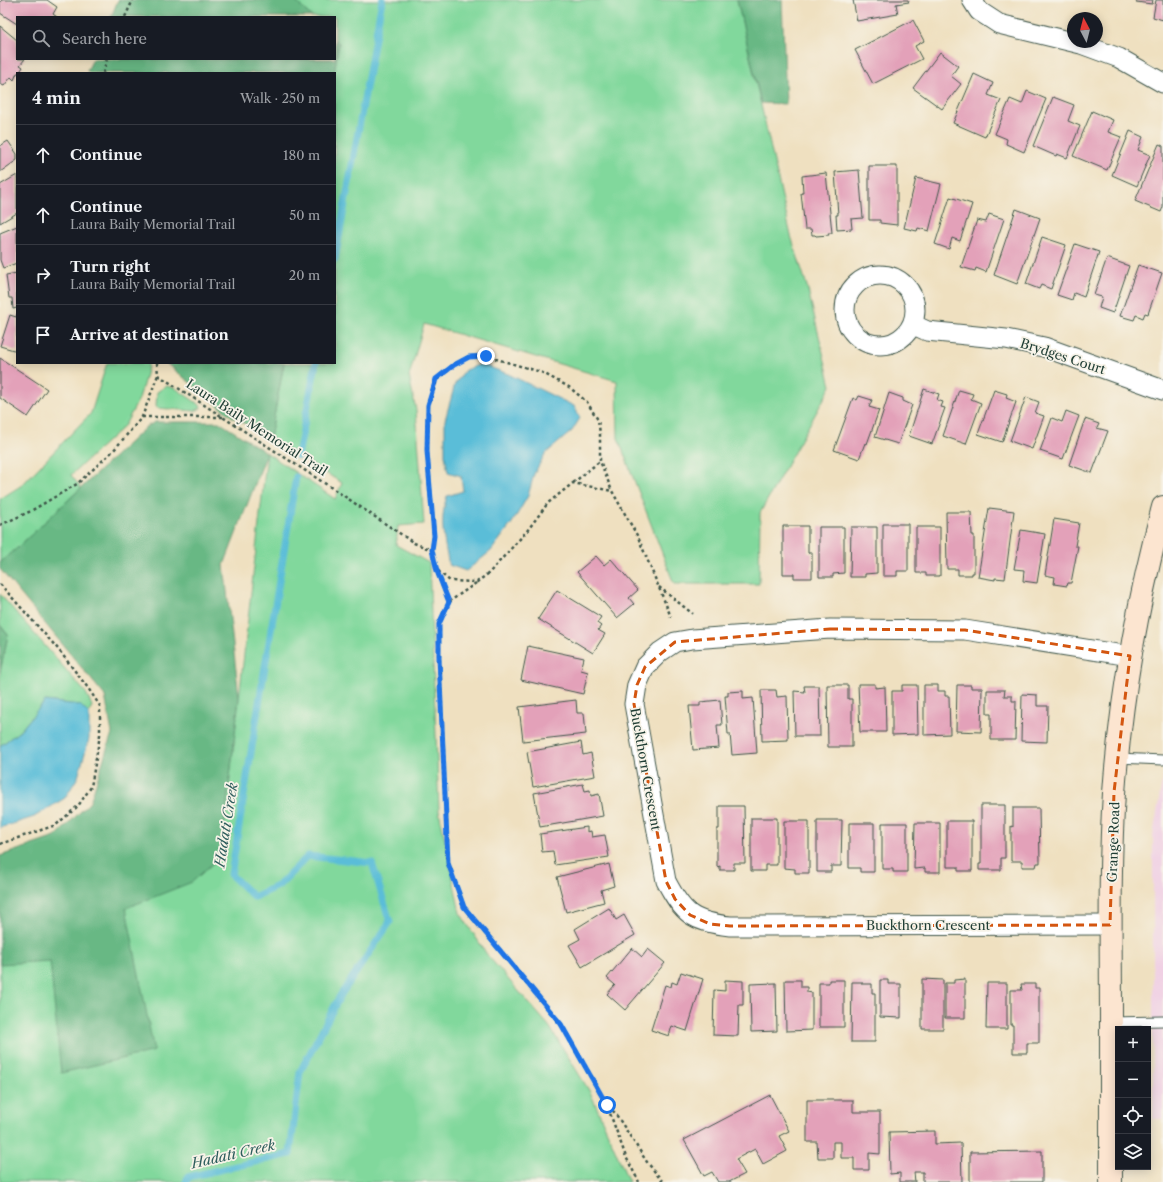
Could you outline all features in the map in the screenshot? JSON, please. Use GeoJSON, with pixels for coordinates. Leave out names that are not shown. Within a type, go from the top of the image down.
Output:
{"type":"FeatureCollection","features":[{"type":"Feature","properties":{"kind":"street"},"geometry":{"type":"LineString","coordinates":[[972,0],[979,11],[999,24],[1081,44],[1119,58],[1163,83]]}},
{"type":"Feature","properties":{"kind":"street","name":"Brydges Court"},"geometry":{"type":"LineString","coordinates":[[914,325],[927,331],[1006,339],[1044,347],[1163,390]]}},
{"type":"Feature","properties":{"kind":"street","name":"Grange Road"},"geometry":{"type":"LineString","coordinates":[[1111,1182],[1110,924],[1112,826],[1117,758],[1130,656],[1151,555],[1163,507]]}},
{"type":"Feature","properties":{"kind":"street","name":"Buckthorn Crescent"},"geometry":{"type":"LineString","coordinates":[[1110,924],[730,926],[710,924],[690,915],[675,900],[666,881],[634,704],[637,685],[645,667],[660,652],[675,642],[692,639],[830,629],[965,630],[1130,656]]}},
{"type":"Feature","properties":{"kind":"lane"},"geometry":{"type":"LineString","coordinates":[[1117,758],[1163,760]]}},
{"type":"Feature","properties":{"kind":"lane"},"geometry":{"type":"LineString","coordinates":[[1111,1022],[1163,1021]]}},
{"type":"Feature","properties":{"kind":"path"},"geometry":{"type":"LineString","coordinates":[[125,16],[133,0]]}},
{"type":"Feature","properties":{"kind":"path"},"geometry":{"type":"LineString","coordinates":[[103,72],[107,60]]}},
{"type":"Feature","properties":{"kind":"path"},"geometry":{"type":"LineString","coordinates":[[449,602],[437,571],[432,550],[434,536],[427,451],[428,405],[436,379],[454,365],[469,357],[486,356],[541,372],[569,387],[587,402],[598,420],[600,432],[600,461],[612,491],[638,537],[671,617]]}},
{"type":"Feature","properties":{"kind":"path"},"geometry":{"type":"LineString","coordinates":[[0,524],[29,512],[77,484],[113,451],[142,417],[158,375],[157,364]]}},
{"type":"Feature","properties":{"kind":"path","name":"Laura Baily Memorial Trail"},"geometry":{"type":"LineString","coordinates":[[158,375],[414,543],[432,550]]}},
{"type":"Feature","properties":{"kind":"path"},"geometry":{"type":"LineString","coordinates":[[142,417],[223,417]]}},
{"type":"Feature","properties":{"kind":"path"},"geometry":{"type":"LineString","coordinates":[[600,461],[548,503],[522,537],[489,573],[449,602],[439,624],[439,658],[448,863],[464,907],[561,1024],[607,1105],[626,1157],[639,1182]]}},
{"type":"Feature","properties":{"kind":"path"},"geometry":{"type":"LineString","coordinates":[[573,483],[612,491]]}},
{"type":"Feature","properties":{"kind":"path"},"geometry":{"type":"LineString","coordinates":[[437,571],[450,581],[477,582]]}},
{"type":"Feature","properties":{"kind":"path"},"geometry":{"type":"LineString","coordinates":[[0,584],[58,649],[100,706],[100,735],[91,787],[78,806],[56,825],[0,844]]}},
{"type":"Feature","properties":{"kind":"path"},"geometry":{"type":"LineString","coordinates":[[658,586],[693,614]]}},
{"type":"Feature","properties":{"kind":"path"},"geometry":{"type":"LineString","coordinates":[[607,1105],[615,1113],[647,1162],[664,1182]]}},
{"type":"Feature","properties":{"kind":"highlighted area"},"geometry":{"type":"Polygon","coordinates":[[[830,629],[965,630],[1130,656],[1114,792],[1110,925],[730,926],[710,924],[690,915],[675,899],[666,881],[634,704],[637,685],[645,667],[675,642],[830,629]]]}},
{"type":"Feature","properties":{"kind":"shaded area"},"geometry":{"type":"Polygon","coordinates":[[[1163,775],[1163,1119],[1153,1119],[1153,836],[1163,775]]]}},
{"type":"Feature","properties":{"kind":"green space"},"geometry":{"type":"Polygon","coordinates":[[[118,0],[294,0],[311,16],[111,16],[118,0]]]}},
{"type":"Feature","properties":{"kind":"green space"},"geometry":{"type":"Polygon","coordinates":[[[294,0],[737,0],[791,236],[807,286],[831,386],[760,513],[759,584],[674,584],[618,438],[617,381],[424,324],[409,376],[416,410],[424,524],[398,526],[396,545],[429,563],[439,811],[460,913],[488,956],[549,1026],[590,1092],[629,1182],[0,1182],[0,958],[221,856],[267,453],[335,499],[342,483],[270,438],[284,364],[336,364],[336,72],[334,72],[339,43],[336,40],[336,16],[311,16],[294,0]]]}},
{"type":"Feature","properties":{"kind":"green space"},"geometry":{"type":"Polygon","coordinates":[[[737,0],[782,0],[786,104],[761,103],[737,0]]]}},
{"type":"Feature","properties":{"kind":"green space"},"geometry":{"type":"Polygon","coordinates":[[[336,40],[339,43],[334,72],[87,71],[92,60],[336,60],[336,40]]]}},
{"type":"Feature","properties":{"kind":"green space"},"geometry":{"type":"Polygon","coordinates":[[[107,364],[148,364],[139,399],[125,425],[71,475],[81,488],[15,550],[0,562],[0,499],[22,485],[91,413],[107,364]]]}},
{"type":"Feature","properties":{"kind":"green space"},"geometry":{"type":"Polygon","coordinates":[[[167,364],[284,364],[270,438],[231,416],[167,364]]]}},
{"type":"Feature","properties":{"kind":"green space"},"geometry":{"type":"Polygon","coordinates":[[[166,386],[175,388],[200,405],[201,408],[195,411],[157,408],[157,392],[166,386]]]}},
{"type":"Feature","properties":{"kind":"green space"},"geometry":{"type":"Polygon","coordinates":[[[155,422],[219,422],[267,453],[224,565],[239,697],[221,856],[192,882],[126,908],[154,1051],[61,1073],[50,961],[0,964],[0,856],[55,837],[90,802],[112,733],[105,696],[0,569],[0,562],[15,550],[146,427],[155,422]]]}},
{"type":"Feature","properties":{"kind":"green space"},"geometry":{"type":"Polygon","coordinates":[[[0,594],[86,693],[92,706],[89,714],[80,705],[45,701],[20,731],[0,746],[0,672],[8,635],[0,625],[0,594]]]}},
{"type":"Feature","properties":{"kind":"green space"},"geometry":{"type":"Polygon","coordinates":[[[0,625],[8,635],[0,672],[0,625]]]}},
{"type":"Feature","properties":{"kind":"water"},"geometry":{"type":"Polygon","coordinates":[[[481,364],[508,374],[574,406],[580,418],[572,431],[545,454],[534,474],[528,496],[512,523],[491,551],[466,571],[449,565],[444,539],[443,514],[447,496],[463,491],[461,476],[448,472],[445,455],[445,420],[455,384],[465,370],[481,364]]]}},
{"type":"Feature","properties":{"kind":"water"},"geometry":{"type":"Polygon","coordinates":[[[45,701],[80,705],[89,714],[89,739],[78,777],[65,798],[34,817],[0,828],[0,746],[20,731],[45,701]]]}},
{"type":"Feature","properties":{"kind":"building"},"geometry":{"type":"Polygon","coordinates":[[[2,0],[47,0],[57,7],[53,14],[56,16],[16,16],[16,23],[0,13],[0,2],[2,0]]]}},
{"type":"Feature","properties":{"kind":"building"},"geometry":{"type":"Polygon","coordinates":[[[853,0],[908,0],[909,2],[896,4],[898,14],[857,21],[853,0]]]}},
{"type":"Feature","properties":{"kind":"building"},"geometry":{"type":"Polygon","coordinates":[[[1136,0],[1153,0],[1152,4],[1136,2],[1136,0]]]}},
{"type":"Feature","properties":{"kind":"building"},"geometry":{"type":"Polygon","coordinates":[[[1156,0],[1163,0],[1163,20],[1153,17],[1156,0]]]}},
{"type":"Feature","properties":{"kind":"building"},"geometry":{"type":"Polygon","coordinates":[[[913,20],[924,41],[915,46],[922,59],[873,84],[855,50],[913,20]]]}},
{"type":"Feature","properties":{"kind":"building"},"geometry":{"type":"Polygon","coordinates":[[[0,26],[16,39],[16,60],[24,60],[20,65],[23,67],[20,72],[16,72],[14,80],[11,77],[4,86],[0,84],[0,26]]]}},
{"type":"Feature","properties":{"kind":"building"},"geometry":{"type":"Polygon","coordinates":[[[940,52],[958,66],[951,76],[961,84],[942,109],[913,88],[940,52]]]}},
{"type":"Feature","properties":{"kind":"building"},"geometry":{"type":"Polygon","coordinates":[[[974,74],[993,83],[988,95],[1001,100],[985,137],[953,123],[974,74]]]}},
{"type":"Feature","properties":{"kind":"building"},"geometry":{"type":"Polygon","coordinates":[[[1027,91],[1046,99],[1024,152],[1006,144],[1007,139],[995,134],[1010,99],[1022,104],[1027,91]]]}},
{"type":"Feature","properties":{"kind":"building"},"geometry":{"type":"Polygon","coordinates":[[[1053,97],[1074,105],[1068,121],[1080,126],[1067,158],[1057,154],[1056,156],[1033,146],[1053,97]]]}},
{"type":"Feature","properties":{"kind":"building"},"geometry":{"type":"Polygon","coordinates":[[[1092,111],[1113,120],[1108,132],[1121,137],[1107,170],[1073,156],[1092,111]]]}},
{"type":"Feature","properties":{"kind":"building"},"geometry":{"type":"Polygon","coordinates":[[[1130,131],[1143,137],[1138,150],[1150,155],[1137,186],[1112,175],[1130,131]]]}},
{"type":"Feature","properties":{"kind":"building"},"geometry":{"type":"Polygon","coordinates":[[[8,141],[16,153],[16,161],[0,172],[0,146],[8,141]]]}},
{"type":"Feature","properties":{"kind":"building"},"geometry":{"type":"Polygon","coordinates":[[[1159,144],[1163,146],[1163,207],[1161,212],[1135,201],[1159,144]]]}},
{"type":"Feature","properties":{"kind":"building"},"geometry":{"type":"Polygon","coordinates":[[[869,166],[897,166],[897,225],[880,223],[880,220],[869,220],[869,166]]]}},
{"type":"Feature","properties":{"kind":"building"},"geometry":{"type":"Polygon","coordinates":[[[859,170],[863,218],[851,219],[852,229],[837,230],[836,215],[838,215],[835,172],[859,170]]]}},
{"type":"Feature","properties":{"kind":"building"},"geometry":{"type":"Polygon","coordinates":[[[826,173],[832,233],[828,233],[829,235],[816,236],[812,235],[811,229],[805,229],[801,193],[803,193],[802,176],[826,173]]]}},
{"type":"Feature","properties":{"kind":"building"},"geometry":{"type":"Polygon","coordinates":[[[16,176],[16,214],[0,223],[0,185],[16,176]]]}},
{"type":"Feature","properties":{"kind":"building"},"geometry":{"type":"Polygon","coordinates":[[[916,178],[941,184],[929,231],[918,228],[917,231],[904,228],[916,178]]]}},
{"type":"Feature","properties":{"kind":"building"},"geometry":{"type":"Polygon","coordinates":[[[950,197],[972,204],[960,241],[952,238],[949,249],[935,244],[950,197]]]}},
{"type":"Feature","properties":{"kind":"building"},"geometry":{"type":"Polygon","coordinates":[[[1016,209],[1040,218],[1017,284],[994,275],[1016,209]]]}},
{"type":"Feature","properties":{"kind":"building"},"geometry":{"type":"Polygon","coordinates":[[[989,214],[1004,219],[986,272],[976,268],[975,271],[961,267],[977,220],[986,222],[989,214]]]}},
{"type":"Feature","properties":{"kind":"building"},"geometry":{"type":"Polygon","coordinates":[[[16,226],[16,263],[3,268],[0,260],[0,233],[16,226]]]}},
{"type":"Feature","properties":{"kind":"building"},"geometry":{"type":"Polygon","coordinates":[[[1042,237],[1066,245],[1051,289],[1041,285],[1039,289],[1026,284],[1042,237]]]}},
{"type":"Feature","properties":{"kind":"building"},"geometry":{"type":"Polygon","coordinates":[[[1075,244],[1099,252],[1084,297],[1074,293],[1072,300],[1057,295],[1075,244]]]}},
{"type":"Feature","properties":{"kind":"building"},"geometry":{"type":"Polygon","coordinates":[[[1107,258],[1129,266],[1113,313],[1099,308],[1102,297],[1094,295],[1107,258]]]}},
{"type":"Feature","properties":{"kind":"building"},"geometry":{"type":"Polygon","coordinates":[[[1138,265],[1162,273],[1148,314],[1145,313],[1143,318],[1136,315],[1134,320],[1120,316],[1138,265]]]}},
{"type":"Feature","properties":{"kind":"building"},"geometry":{"type":"Polygon","coordinates":[[[16,273],[16,308],[13,309],[12,298],[9,298],[6,275],[16,273]]]}},
{"type":"Feature","properties":{"kind":"building"},"geometry":{"type":"Polygon","coordinates":[[[10,315],[16,317],[16,351],[0,346],[10,315]]]}},
{"type":"Feature","properties":{"kind":"building"},"geometry":{"type":"Polygon","coordinates":[[[0,358],[47,389],[28,417],[0,398],[0,358]]]}},
{"type":"Feature","properties":{"kind":"building"},"geometry":{"type":"Polygon","coordinates":[[[924,389],[939,394],[937,400],[943,402],[941,407],[945,408],[932,444],[909,436],[924,389]]]}},
{"type":"Feature","properties":{"kind":"building"},"geometry":{"type":"Polygon","coordinates":[[[959,390],[973,394],[971,399],[981,403],[966,444],[943,436],[959,390]]]}},
{"type":"Feature","properties":{"kind":"building"},"geometry":{"type":"Polygon","coordinates":[[[994,390],[1007,394],[1006,398],[1016,402],[1002,442],[978,434],[994,390]]]}},
{"type":"Feature","properties":{"kind":"building"},"geometry":{"type":"Polygon","coordinates":[[[889,393],[903,398],[903,401],[912,405],[898,444],[875,437],[889,393]]]}},
{"type":"Feature","properties":{"kind":"building"},"geometry":{"type":"Polygon","coordinates":[[[859,396],[872,400],[869,407],[879,410],[867,444],[865,443],[859,459],[834,450],[853,398],[857,400],[859,396]]]}},
{"type":"Feature","properties":{"kind":"building"},"geometry":{"type":"Polygon","coordinates":[[[1026,397],[1039,402],[1035,413],[1044,416],[1032,449],[1010,441],[1026,397]]]}},
{"type":"Feature","properties":{"kind":"building"},"geometry":{"type":"Polygon","coordinates":[[[1066,411],[1079,416],[1063,459],[1040,451],[1052,418],[1062,422],[1066,411]]]}},
{"type":"Feature","properties":{"kind":"building"},"geometry":{"type":"Polygon","coordinates":[[[1085,419],[1099,424],[1097,428],[1108,431],[1092,473],[1069,465],[1085,419]]]}},
{"type":"Feature","properties":{"kind":"building"},"geometry":{"type":"Polygon","coordinates":[[[989,508],[1014,511],[1005,579],[995,578],[995,580],[978,577],[989,508]]]}},
{"type":"Feature","properties":{"kind":"building"},"geometry":{"type":"Polygon","coordinates":[[[946,512],[971,512],[972,535],[974,535],[974,573],[972,573],[972,575],[958,575],[958,569],[947,569],[946,512]]]}},
{"type":"Feature","properties":{"kind":"building"},"geometry":{"type":"Polygon","coordinates":[[[1054,519],[1079,523],[1075,546],[1078,546],[1071,583],[1068,583],[1067,586],[1054,584],[1055,577],[1045,575],[1054,519]]]}},
{"type":"Feature","properties":{"kind":"building"},"geometry":{"type":"Polygon","coordinates":[[[883,524],[908,524],[908,571],[897,571],[897,576],[883,576],[883,524]]]}},
{"type":"Feature","properties":{"kind":"building"},"geometry":{"type":"Polygon","coordinates":[[[783,526],[808,526],[808,553],[812,553],[812,578],[794,578],[794,574],[783,574],[783,526]]]}},
{"type":"Feature","properties":{"kind":"building"},"geometry":{"type":"Polygon","coordinates":[[[819,527],[844,527],[844,573],[833,574],[833,577],[819,577],[819,527]]]}},
{"type":"Feature","properties":{"kind":"building"},"geometry":{"type":"Polygon","coordinates":[[[851,527],[877,527],[877,573],[865,574],[865,577],[850,577],[851,527]]]}},
{"type":"Feature","properties":{"kind":"building"},"geometry":{"type":"Polygon","coordinates":[[[916,527],[940,527],[940,576],[926,576],[926,573],[916,573],[916,527]]]}},
{"type":"Feature","properties":{"kind":"building"},"geometry":{"type":"Polygon","coordinates":[[[1021,530],[1045,534],[1037,583],[1023,581],[1024,570],[1014,569],[1021,530]]]}},
{"type":"Feature","properties":{"kind":"building"},"geometry":{"type":"Polygon","coordinates":[[[596,556],[604,565],[611,559],[638,590],[629,598],[634,604],[617,618],[577,572],[596,556]]]}},
{"type":"Feature","properties":{"kind":"building"},"geometry":{"type":"Polygon","coordinates":[[[557,590],[601,617],[597,623],[601,626],[598,630],[605,634],[593,653],[538,619],[557,590]]]}},
{"type":"Feature","properties":{"kind":"building"},"geometry":{"type":"Polygon","coordinates":[[[528,646],[584,658],[581,670],[588,672],[583,694],[521,680],[528,646]]]}},
{"type":"Feature","properties":{"kind":"building"},"geometry":{"type":"Polygon","coordinates":[[[858,684],[875,684],[875,688],[885,687],[886,732],[860,732],[858,684]]]}},
{"type":"Feature","properties":{"kind":"building"},"geometry":{"type":"Polygon","coordinates":[[[827,685],[848,685],[848,699],[852,699],[852,747],[828,747],[827,685]]]}},
{"type":"Feature","properties":{"kind":"building"},"geometry":{"type":"Polygon","coordinates":[[[902,685],[917,685],[918,734],[892,735],[892,691],[902,691],[902,685]]]}},
{"type":"Feature","properties":{"kind":"building"},"geometry":{"type":"Polygon","coordinates":[[[924,685],[938,685],[938,691],[945,691],[945,696],[949,696],[950,734],[924,735],[924,685]]]}},
{"type":"Feature","properties":{"kind":"building"},"geometry":{"type":"Polygon","coordinates":[[[957,685],[971,685],[971,688],[982,688],[981,732],[956,731],[957,685]]]}},
{"type":"Feature","properties":{"kind":"building"},"geometry":{"type":"Polygon","coordinates":[[[804,686],[819,686],[820,736],[795,736],[794,691],[805,692],[804,686]]]}},
{"type":"Feature","properties":{"kind":"building"},"geometry":{"type":"Polygon","coordinates":[[[761,690],[776,690],[777,697],[787,696],[788,740],[762,741],[761,690]]]}},
{"type":"Feature","properties":{"kind":"building"},"geometry":{"type":"Polygon","coordinates":[[[987,690],[1005,690],[1004,696],[1012,696],[1012,701],[1016,701],[1015,740],[991,740],[991,714],[987,714],[987,690]]]}},
{"type":"Feature","properties":{"kind":"building"},"geometry":{"type":"Polygon","coordinates":[[[743,691],[743,699],[753,698],[757,753],[732,755],[730,734],[728,734],[725,696],[728,696],[728,692],[743,691]]]}},
{"type":"Feature","properties":{"kind":"building"},"geometry":{"type":"Polygon","coordinates":[[[1022,694],[1037,695],[1037,706],[1048,706],[1047,742],[1021,741],[1022,694]]]}},
{"type":"Feature","properties":{"kind":"building"},"geometry":{"type":"Polygon","coordinates":[[[576,700],[577,713],[584,713],[586,734],[523,741],[519,707],[576,700]]]}},
{"type":"Feature","properties":{"kind":"building"},"geometry":{"type":"Polygon","coordinates":[[[720,700],[722,725],[717,725],[719,748],[693,750],[689,706],[700,706],[700,702],[720,700]]]}},
{"type":"Feature","properties":{"kind":"building"},"geometry":{"type":"Polygon","coordinates":[[[581,742],[583,755],[591,753],[595,776],[533,787],[527,752],[581,742]]]}},
{"type":"Feature","properties":{"kind":"building"},"geometry":{"type":"Polygon","coordinates":[[[583,784],[585,791],[590,790],[591,796],[599,794],[603,816],[540,827],[534,793],[583,784]]]}},
{"type":"Feature","properties":{"kind":"building"},"geometry":{"type":"Polygon","coordinates":[[[981,805],[1005,805],[1005,858],[1001,858],[1001,870],[979,870],[979,864],[981,864],[981,805]]]}},
{"type":"Feature","properties":{"kind":"building"},"geometry":{"type":"Polygon","coordinates":[[[719,806],[744,806],[745,863],[734,863],[734,870],[720,870],[720,866],[717,867],[717,829],[719,829],[719,806]]]}},
{"type":"Feature","properties":{"kind":"building"},"geometry":{"type":"Polygon","coordinates":[[[1013,808],[1039,808],[1040,863],[1037,863],[1036,867],[1022,867],[1022,861],[1011,861],[1011,826],[1013,827],[1013,808]]]}},
{"type":"Feature","properties":{"kind":"building"},"geometry":{"type":"Polygon","coordinates":[[[751,818],[777,818],[777,865],[765,865],[765,871],[751,871],[751,818]]]}},
{"type":"Feature","properties":{"kind":"building"},"geometry":{"type":"Polygon","coordinates":[[[817,820],[842,820],[841,866],[831,866],[831,872],[817,872],[817,820]]]}},
{"type":"Feature","properties":{"kind":"building"},"geometry":{"type":"Polygon","coordinates":[[[784,821],[809,821],[809,873],[795,873],[795,869],[784,868],[784,821]]]}},
{"type":"Feature","properties":{"kind":"building"},"geometry":{"type":"Polygon","coordinates":[[[947,821],[972,821],[972,871],[958,871],[958,867],[947,867],[947,821]]]}},
{"type":"Feature","properties":{"kind":"building"},"geometry":{"type":"Polygon","coordinates":[[[849,823],[874,823],[874,872],[860,872],[860,868],[849,868],[849,823]]]}},
{"type":"Feature","properties":{"kind":"building"},"geometry":{"type":"Polygon","coordinates":[[[882,823],[907,823],[907,872],[893,872],[893,869],[882,869],[882,823]]]}},
{"type":"Feature","properties":{"kind":"building"},"geometry":{"type":"Polygon","coordinates":[[[915,823],[940,823],[940,872],[925,872],[925,868],[914,869],[915,823]]]}},
{"type":"Feature","properties":{"kind":"building"},"geometry":{"type":"Polygon","coordinates":[[[587,827],[587,832],[591,831],[592,837],[605,835],[609,857],[555,865],[553,851],[542,852],[540,834],[587,827]]]}},
{"type":"Feature","properties":{"kind":"building"},"geometry":{"type":"Polygon","coordinates":[[[609,864],[614,886],[601,890],[604,902],[566,912],[557,877],[609,864]]]}},
{"type":"Feature","properties":{"kind":"building"},"geometry":{"type":"Polygon","coordinates":[[[609,908],[616,920],[624,915],[635,935],[582,967],[569,945],[580,939],[575,929],[609,908]]]}},
{"type":"Feature","properties":{"kind":"building"},"geometry":{"type":"Polygon","coordinates":[[[632,948],[642,957],[648,949],[665,963],[625,1010],[607,994],[615,985],[607,978],[632,948]]]}},
{"type":"Feature","properties":{"kind":"building"},"geometry":{"type":"Polygon","coordinates":[[[681,972],[703,979],[687,1031],[672,1026],[669,1036],[651,1030],[665,985],[671,987],[672,982],[677,984],[681,972]]]}},
{"type":"Feature","properties":{"kind":"building"},"geometry":{"type":"Polygon","coordinates":[[[922,979],[943,980],[943,1029],[922,1029],[922,979]]]}},
{"type":"Feature","properties":{"kind":"building"},"geometry":{"type":"Polygon","coordinates":[[[965,979],[965,1018],[945,1018],[945,983],[954,983],[954,980],[965,979]]]}},
{"type":"Feature","properties":{"kind":"building"},"geometry":{"type":"Polygon","coordinates":[[[725,980],[743,981],[743,1005],[739,1005],[738,1036],[713,1035],[714,990],[725,991],[725,980]]]}},
{"type":"Feature","properties":{"kind":"building"},"geometry":{"type":"Polygon","coordinates":[[[785,980],[801,980],[801,987],[807,987],[807,992],[812,993],[812,1030],[786,1031],[785,980]]]}},
{"type":"Feature","properties":{"kind":"building"},"geometry":{"type":"Polygon","coordinates":[[[829,980],[844,980],[844,1027],[819,1027],[819,983],[829,983],[829,980]]]}},
{"type":"Feature","properties":{"kind":"building"},"geometry":{"type":"Polygon","coordinates":[[[880,980],[888,980],[888,984],[901,984],[901,1018],[880,1017],[880,980]]]}},
{"type":"Feature","properties":{"kind":"building"},"geometry":{"type":"Polygon","coordinates":[[[852,982],[872,984],[872,993],[875,993],[875,1042],[851,1042],[852,982]]]}},
{"type":"Feature","properties":{"kind":"building"},"geometry":{"type":"Polygon","coordinates":[[[776,983],[777,1031],[751,1032],[750,984],[776,983]]]}},
{"type":"Feature","properties":{"kind":"building"},"geometry":{"type":"Polygon","coordinates":[[[987,983],[1007,983],[1007,1029],[986,1029],[987,983]]]}},
{"type":"Feature","properties":{"kind":"building"},"geometry":{"type":"Polygon","coordinates":[[[1021,984],[1035,984],[1035,988],[1039,988],[1039,1043],[1027,1043],[1027,1053],[1013,1053],[1011,990],[1022,990],[1021,984]]]}},
{"type":"Feature","properties":{"kind":"building"},"geometry":{"type":"Polygon","coordinates":[[[770,1095],[789,1131],[779,1136],[787,1151],[763,1164],[755,1149],[736,1159],[745,1174],[729,1182],[718,1182],[712,1172],[704,1176],[684,1140],[770,1095]]]}},
{"type":"Feature","properties":{"kind":"building"},"geometry":{"type":"Polygon","coordinates":[[[807,1100],[853,1100],[853,1112],[880,1112],[880,1154],[869,1153],[869,1170],[854,1170],[854,1158],[841,1158],[841,1142],[833,1142],[833,1158],[818,1158],[817,1142],[807,1142],[807,1100]]]}},
{"type":"Feature","properties":{"kind":"building"},"geometry":{"type":"Polygon","coordinates":[[[935,1131],[935,1144],[961,1143],[962,1182],[923,1182],[923,1172],[914,1172],[915,1182],[900,1182],[900,1173],[890,1174],[889,1132],[935,1131]]]}},
{"type":"Feature","properties":{"kind":"building"},"geometry":{"type":"Polygon","coordinates":[[[1042,1151],[1042,1182],[970,1182],[970,1152],[1042,1151]]]}},
{"type":"Feature","properties":{"kind":"waterway","name":"Hadati Creek"},"geometry":{"type":"LineString","coordinates":[[336,253],[382,0]]}},
{"type":"Feature","properties":{"kind":"waterway","name":"Hadati Creek"},"geometry":{"type":"LineString","coordinates":[[298,456],[316,364]]}},
{"type":"Feature","properties":{"kind":"waterway","name":"Hadati Creek"},"geometry":{"type":"LineString","coordinates":[[186,1182],[188,1177],[290,1154],[300,1072],[340,996],[390,922],[372,863],[308,856],[279,885],[254,897],[231,875],[296,477]]}},
{"type":"Feature","properties":{"kind":"route"},"geometry":{"type":"LineString","coordinates":[[486,356],[469,357],[454,365],[436,379],[428,405],[427,451],[434,536],[432,550],[437,571],[449,602],[439,624],[439,658],[448,863],[464,907],[561,1024],[600,1090],[607,1105]]}}]}
